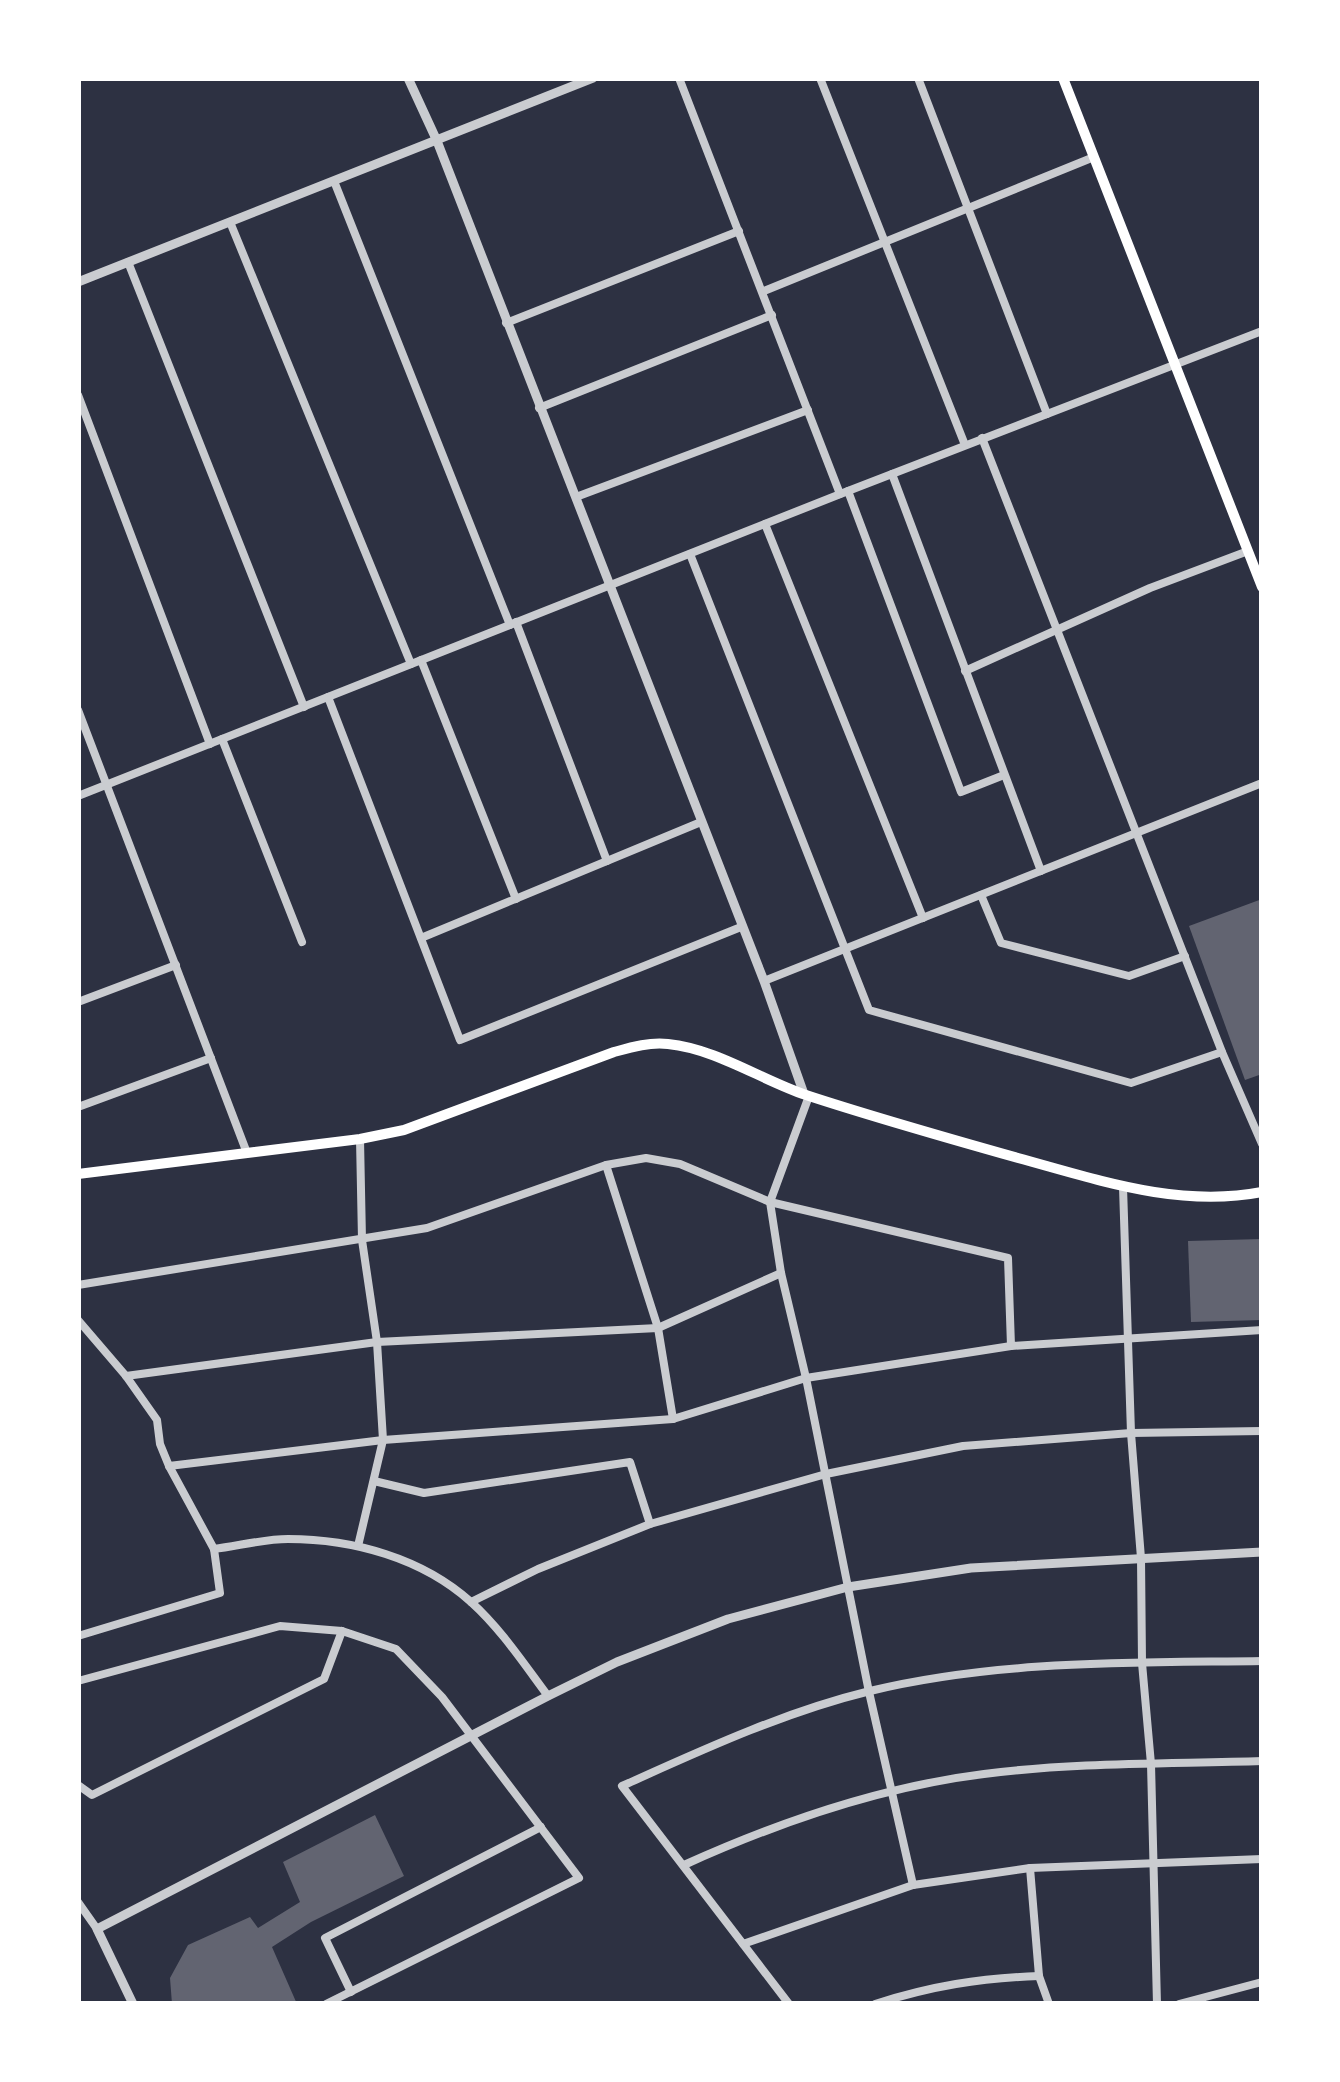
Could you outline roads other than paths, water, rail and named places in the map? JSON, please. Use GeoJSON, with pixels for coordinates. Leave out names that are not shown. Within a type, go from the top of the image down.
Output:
{"type":"FeatureCollection","features":[{"type":"Feature","properties":{"kind":"main road"},"geometry":{"type":"LineString","coordinates":[[1064,78],[1262,587]]}},
{"type":"Feature","properties":{"kind":"main road"},"geometry":{"type":"LineString","coordinates":[[78,1174],[404,1130],[643,1044],[670,1044],[869,1116],[1123,1186],[1200,1198],[1262,1192]]}},
{"type":"Feature","properties":{"kind":"street"},"geometry":{"type":"LineString","coordinates":[[408,78],[437,141],[807,1095],[770,1202],[913,1886]]}},
{"type":"Feature","properties":{"kind":"street"},"geometry":{"type":"LineString","coordinates":[[78,282],[593,78]]}},
{"type":"Feature","properties":{"kind":"street"},"geometry":{"type":"LineString","coordinates":[[679,78],[962,792],[1004,776]]}},
{"type":"Feature","properties":{"kind":"street"},"geometry":{"type":"LineString","coordinates":[[820,78],[964,446]]}},
{"type":"Feature","properties":{"kind":"street"},"geometry":{"type":"LineString","coordinates":[[918,78],[1046,413]]}},
{"type":"Feature","properties":{"kind":"street"},"geometry":{"type":"LineString","coordinates":[[764,291],[1094,157]]}},
{"type":"Feature","properties":{"kind":"street"},"geometry":{"type":"LineString","coordinates":[[334,181],[607,862]]}},
{"type":"Feature","properties":{"kind":"street"},"geometry":{"type":"LineString","coordinates":[[230,222],[516,899]]}},
{"type":"Feature","properties":{"kind":"street"},"geometry":{"type":"LineString","coordinates":[[506,322],[740,231]]}},
{"type":"Feature","properties":{"kind":"street"},"geometry":{"type":"LineString","coordinates":[[128,262],[304,707]]}},
{"type":"Feature","properties":{"kind":"street"},"geometry":{"type":"LineString","coordinates":[[539,408],[773,315]]}},
{"type":"Feature","properties":{"kind":"street"},"geometry":{"type":"LineString","coordinates":[[78,796],[1262,331]]}},
{"type":"Feature","properties":{"kind":"street"},"geometry":{"type":"LineString","coordinates":[[78,394],[210,744]]}},
{"type":"Feature","properties":{"kind":"street"},"geometry":{"type":"LineString","coordinates":[[574,497],[808,410]]}},
{"type":"Feature","properties":{"kind":"street"},"geometry":{"type":"LineString","coordinates":[[982,438],[1262,1144]]}},
{"type":"Feature","properties":{"kind":"street"},"geometry":{"type":"LineString","coordinates":[[892,474],[1041,871]]}},
{"type":"Feature","properties":{"kind":"street"},"geometry":{"type":"LineString","coordinates":[[765,524],[922,918]]}},
{"type":"Feature","properties":{"kind":"street"},"geometry":{"type":"LineString","coordinates":[[965,671],[1056,628],[1248,551]]}},
{"type":"Feature","properties":{"kind":"street"},"geometry":{"type":"LineString","coordinates":[[690,554],[869,1010],[1131,1083],[1222,1052]]}},
{"type":"Feature","properties":{"kind":"street"},"geometry":{"type":"LineString","coordinates":[[328,697],[460,1040],[741,927]]}},
{"type":"Feature","properties":{"kind":"street"},"geometry":{"type":"LineString","coordinates":[[78,710],[248,1153]]}},
{"type":"Feature","properties":{"kind":"street"},"geometry":{"type":"LineString","coordinates":[[223,739],[302,942]]}},
{"type":"Feature","properties":{"kind":"street"},"geometry":{"type":"LineString","coordinates":[[764,981],[1262,783]]}},
{"type":"Feature","properties":{"kind":"street"},"geometry":{"type":"LineString","coordinates":[[421,938],[701,822]]}},
{"type":"Feature","properties":{"kind":"street"},"geometry":{"type":"LineString","coordinates":[[981,895],[1001,944],[1129,976],[1185,956]]}},
{"type":"Feature","properties":{"kind":"street"},"geometry":{"type":"LineString","coordinates":[[78,1002],[176,964]]}},
{"type":"Feature","properties":{"kind":"street"},"geometry":{"type":"LineString","coordinates":[[78,1107],[211,1058]]}},
{"type":"Feature","properties":{"kind":"street"},"geometry":{"type":"LineString","coordinates":[[358,1546],[383,1440],[377,1342],[362,1240],[360,1139]]}},
{"type":"Feature","properties":{"kind":"street"},"geometry":{"type":"LineString","coordinates":[[78,1285],[427,1228],[606,1166],[646,1158],[680,1164],[770,1202],[1008,1258],[1011,1346]]}},
{"type":"Feature","properties":{"kind":"street"},"geometry":{"type":"LineString","coordinates":[[606,1166],[658,1328],[673,1419]]}},
{"type":"Feature","properties":{"kind":"street"},"geometry":{"type":"LineString","coordinates":[[1123,1186],[1142,1663],[1151,1764],[1157,2004]]}},
{"type":"Feature","properties":{"kind":"street"},"geometry":{"type":"LineString","coordinates":[[126,1376],[377,1342],[658,1328],[782,1273]]}},
{"type":"Feature","properties":{"kind":"street"},"geometry":{"type":"LineString","coordinates":[[78,1320],[157,1420],[169,1466],[214,1549],[220,1593],[78,1636]]}},
{"type":"Feature","properties":{"kind":"street"},"geometry":{"type":"LineString","coordinates":[[169,1466],[383,1440],[673,1419],[806,1378],[1011,1346],[1262,1330]]}},
{"type":"Feature","properties":{"kind":"street"},"geometry":{"type":"LineString","coordinates":[[471,1602],[650,1524],[826,1474],[963,1446],[1131,1433],[1262,1431]]}},
{"type":"Feature","properties":{"kind":"street"},"geometry":{"type":"LineString","coordinates":[[374,1481],[424,1493],[630,1462],[650,1524]]}},
{"type":"Feature","properties":{"kind":"street"},"geometry":{"type":"LineString","coordinates":[[214,1549],[287,1539],[358,1546],[398,1557],[439,1578],[471,1602],[548,1696]]}},
{"type":"Feature","properties":{"kind":"street"},"geometry":{"type":"LineString","coordinates":[[97,1929],[617,1662],[728,1619],[848,1587],[971,1568],[1262,1552]]}},
{"type":"Feature","properties":{"kind":"street"},"geometry":{"type":"LineString","coordinates":[[78,1681],[280,1626],[342,1631],[396,1649],[442,1697],[579,1878],[326,2004]]}},
{"type":"Feature","properties":{"kind":"street"},"geometry":{"type":"LineString","coordinates":[[78,1785],[92,1795],[324,1679],[342,1631]]}},
{"type":"Feature","properties":{"kind":"street"},"geometry":{"type":"LineString","coordinates":[[789,2004],[622,1786],[711,1746],[869,1692],[957,1675],[1040,1667],[1262,1661]]}},
{"type":"Feature","properties":{"kind":"street"},"geometry":{"type":"LineString","coordinates":[[684,1865],[755,1833],[892,1791],[984,1774],[1262,1761]]}},
{"type":"Feature","properties":{"kind":"street"},"geometry":{"type":"LineString","coordinates":[[351,1991],[325,1938],[541,1827]]}},
{"type":"Feature","properties":{"kind":"street"},"geometry":{"type":"LineString","coordinates":[[743,1944],[913,1886],[1030,1868],[1262,1859]]}},
{"type":"Feature","properties":{"kind":"street"},"geometry":{"type":"LineString","coordinates":[[1030,1868],[1039,1976],[1048,2004]]}},
{"type":"Feature","properties":{"kind":"street"},"geometry":{"type":"LineString","coordinates":[[78,1902],[97,1929],[133,2004]]}},
{"type":"Feature","properties":{"kind":"street"},"geometry":{"type":"LineString","coordinates":[[875,2004],[983,1978],[1039,1976]]}},
{"type":"Feature","properties":{"kind":"street"},"geometry":{"type":"LineString","coordinates":[[1179,2004],[1262,1982]]}}]}
